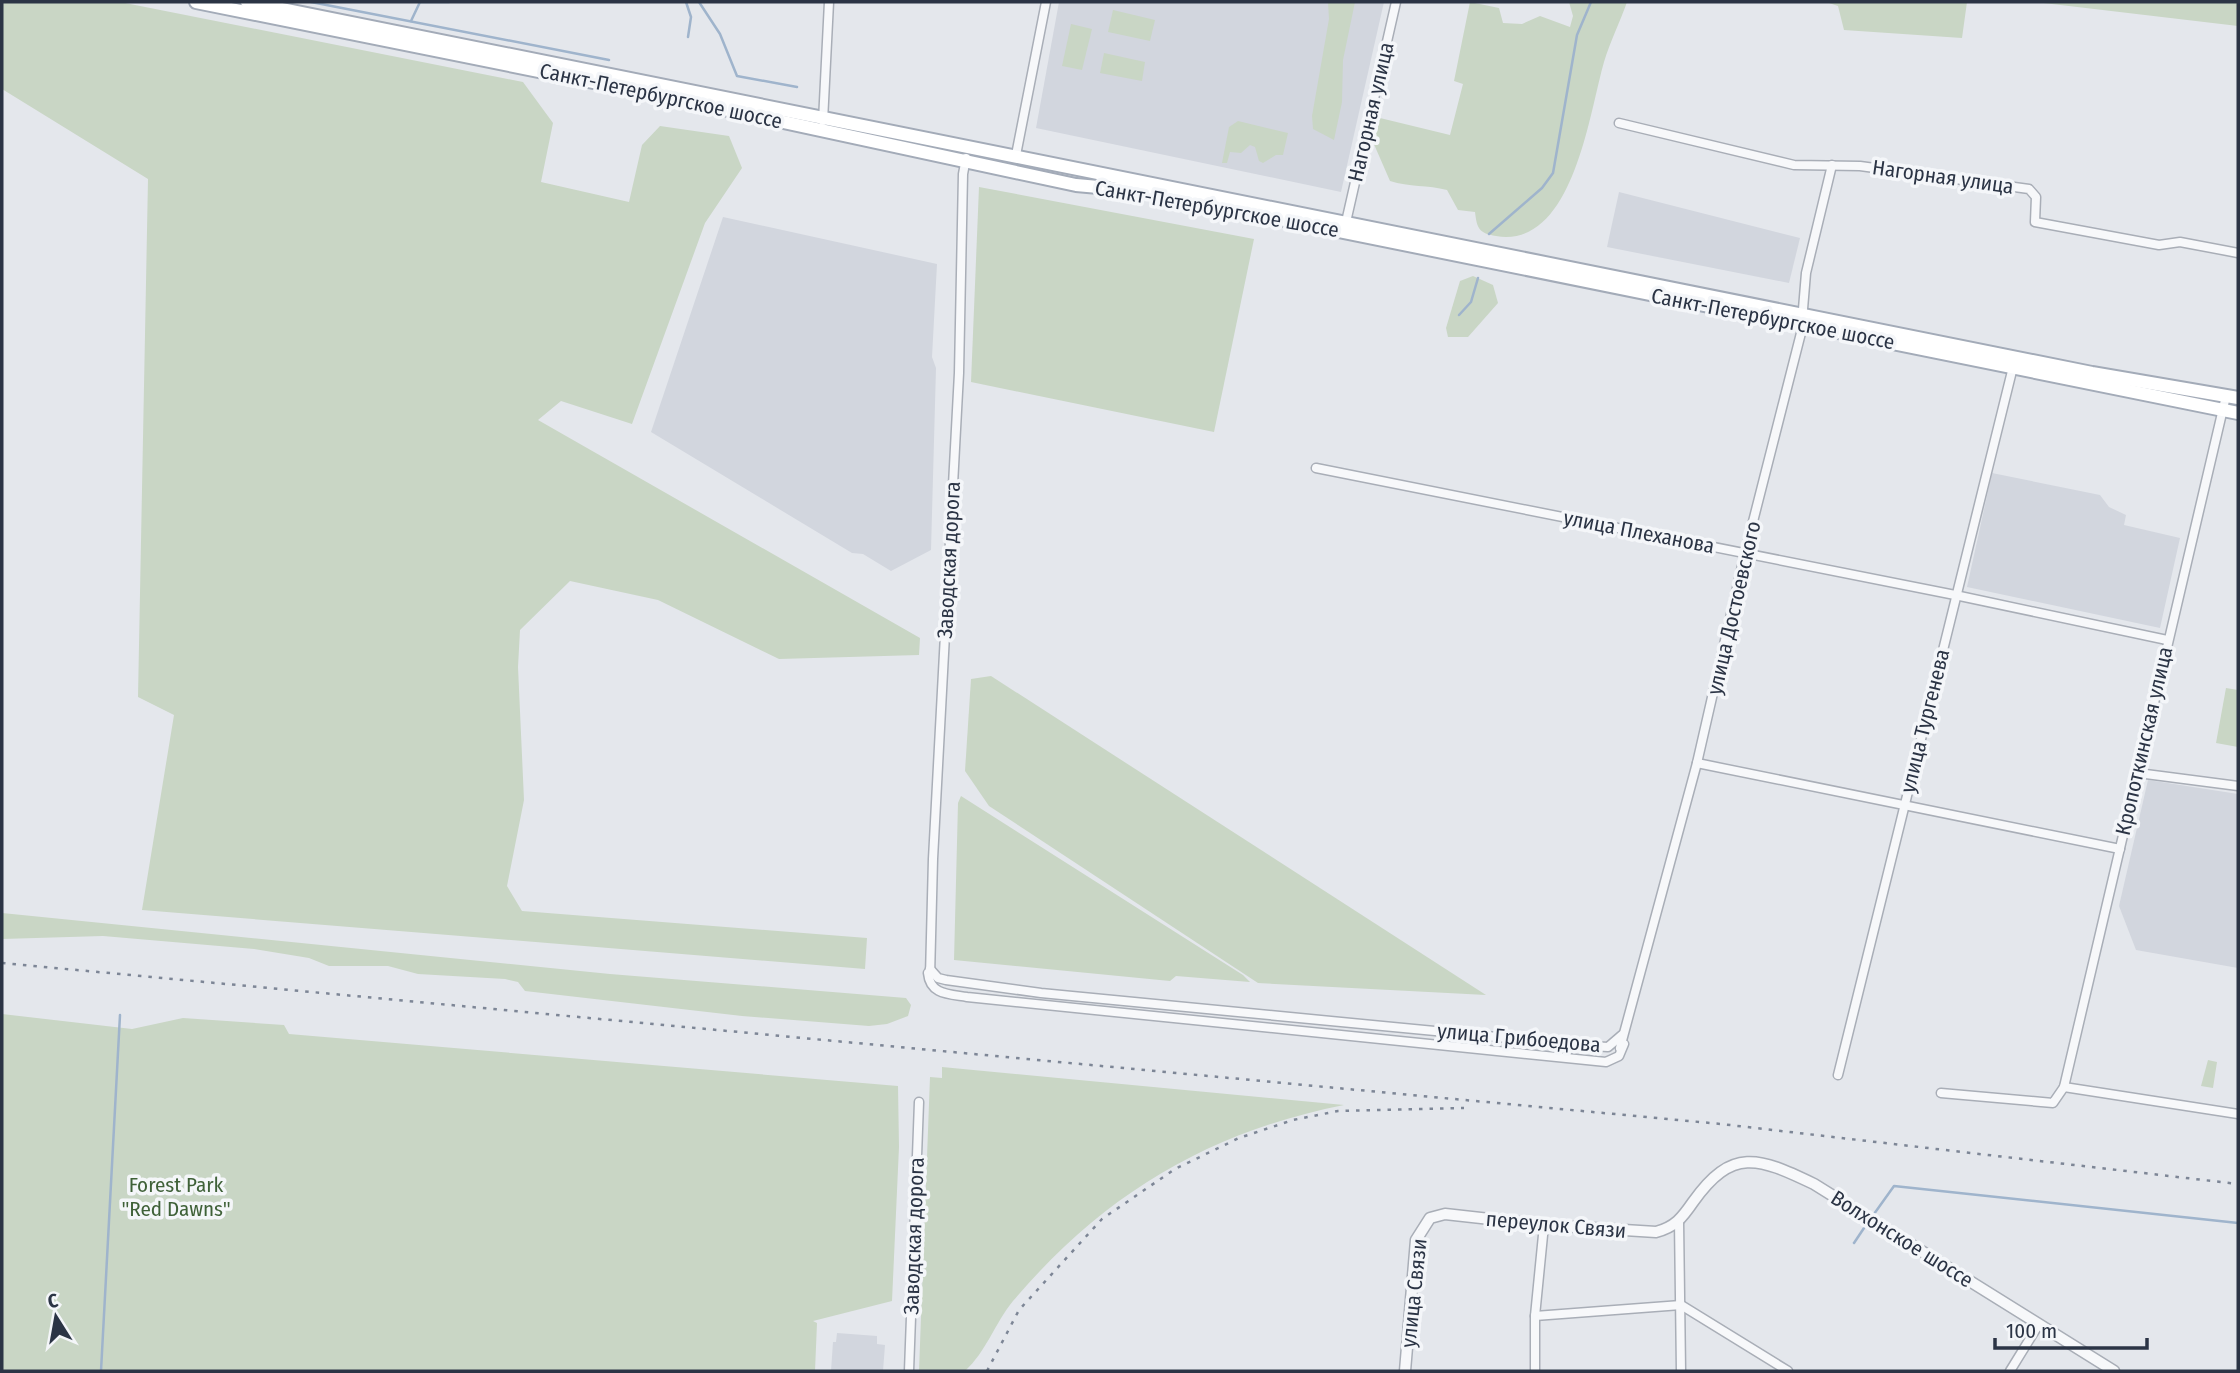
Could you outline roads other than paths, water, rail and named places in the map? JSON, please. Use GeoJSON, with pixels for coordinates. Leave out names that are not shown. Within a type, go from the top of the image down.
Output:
{"type":"FeatureCollection","features":[{"type":"Feature","properties":{"kind":"main road","name":"Санкт-Петербургское шоссе"},"geometry":{"type":"LineString","coordinates":[[196,2],[1076,184],[1132,190],[2229,401],[2238,413]]}},
{"type":"Feature","properties":{"kind":"main road","name":"Санкт-Петербургское шоссе"},"geometry":{"type":"LineString","coordinates":[[247,2],[1346,222],[1801,319],[2013,368],[2229,401]]}},
{"type":"Feature","properties":{"kind":"street"},"geometry":{"type":"LineString","coordinates":[[821,130],[824,116],[829,2]]}},
{"type":"Feature","properties":{"kind":"street"},"geometry":{"type":"LineString","coordinates":[[1016,155],[1046,2]]}},
{"type":"Feature","properties":{"kind":"street","name":"Нагорная улица"},"geometry":{"type":"LineString","coordinates":[[1346,222],[1396,2]]}},
{"type":"Feature","properties":{"kind":"street","name":"Нагорная улица"},"geometry":{"type":"LineString","coordinates":[[1619,123],[1794,164],[1832,164],[2029,189],[2036,197],[2035,222],[2159,245],[2180,242],[2238,253]]}},
{"type":"Feature","properties":{"kind":"street","name":"Заводская дорога"},"geometry":{"type":"LineString","coordinates":[[930,976],[959,373],[966,161],[969,145]]}},
{"type":"Feature","properties":{"kind":"street","name":"улица Достоевского"},"geometry":{"type":"LineString","coordinates":[[1620,1048],[1697,763],[1745,553],[1801,334],[1806,273],[1832,164]]}},
{"type":"Feature","properties":{"kind":"street","name":"улица Тургенева"},"geometry":{"type":"LineString","coordinates":[[1838,1075],[2013,368]]}},
{"type":"Feature","properties":{"kind":"street","name":"Кропоткинская улица"},"geometry":{"type":"LineString","coordinates":[[2064,1087],[2167,640],[2229,401]]}},
{"type":"Feature","properties":{"kind":"street","name":"улица Плеханова"},"geometry":{"type":"LineString","coordinates":[[1316,468],[1955,595],[2167,640]]}},
{"type":"Feature","properties":{"kind":"street"},"geometry":{"type":"LineString","coordinates":[[1697,763],[2120,849]]}},
{"type":"Feature","properties":{"kind":"street"},"geometry":{"type":"LineString","coordinates":[[2138,773],[2238,786]]}},
{"type":"Feature","properties":{"kind":"street","name":"улица Грибоедова"},"geometry":{"type":"LineString","coordinates":[[929,966],[938,978],[946,980],[1041,993],[1590,1046],[1608,1047],[1625,1032]]}},
{"type":"Feature","properties":{"kind":"street","name":"улица Грибоедова"},"geometry":{"type":"LineString","coordinates":[[929,966],[929,981],[935,990],[967,997],[1606,1062],[1619,1056],[1625,1032]]}},
{"type":"Feature","properties":{"kind":"street"},"geometry":{"type":"LineString","coordinates":[[1941,1093],[2053,1103],[2064,1087],[2238,1114]]}},
{"type":"Feature","properties":{"kind":"street","name":"Заводская дорога"},"geometry":{"type":"LineString","coordinates":[[909,1371],[919,1102]]}},
{"type":"Feature","properties":{"kind":"street","name":"Волхонское шоссе"},"geometry":{"type":"LineString","coordinates":[[1679,1221],[1721,1169],[1756,1163],[1786,1171],[1814,1184],[2114,1371]]}},
{"type":"Feature","properties":{"kind":"street","name":"переулок Связи"},"geometry":{"type":"LineString","coordinates":[[1430,1218],[1446,1214],[1639,1233],[1670,1228],[1679,1221]]}},
{"type":"Feature","properties":{"kind":"street","name":"улица Связи"},"geometry":{"type":"LineString","coordinates":[[1405,1371],[1416,1240],[1430,1218]]}},
{"type":"Feature","properties":{"kind":"street"},"geometry":{"type":"LineString","coordinates":[[1679,1221],[1681,1371]]}},
{"type":"Feature","properties":{"kind":"street"},"geometry":{"type":"LineString","coordinates":[[1535,1371],[1535,1316],[1544,1225]]}},
{"type":"Feature","properties":{"kind":"street"},"geometry":{"type":"LineString","coordinates":[[1535,1316],[1681,1305],[1788,1371]]}},
{"type":"Feature","properties":{"kind":"street"},"geometry":{"type":"LineString","coordinates":[[2010,1371],[2039,1324]]}},
{"type":"Feature","properties":{"kind":"waterway"},"geometry":{"type":"LineString","coordinates":[[311,2],[609,60]]}},
{"type":"Feature","properties":{"kind":"waterway"},"geometry":{"type":"LineString","coordinates":[[411,21],[420,2],[449,2]]}},
{"type":"Feature","properties":{"kind":"waterway"},"geometry":{"type":"LineString","coordinates":[[686,2],[691,17],[688,37]]}},
{"type":"Feature","properties":{"kind":"waterway"},"geometry":{"type":"LineString","coordinates":[[699,2],[720,34],[737,76],[797,87]]}},
{"type":"Feature","properties":{"kind":"waterway"},"geometry":{"type":"LineString","coordinates":[[1489,234],[1542,188],[1553,173],[1577,35],[1591,2]]}},
{"type":"Feature","properties":{"kind":"waterway"},"geometry":{"type":"LineString","coordinates":[[1459,315],[1471,302],[1478,278]]}},
{"type":"Feature","properties":{"kind":"waterway"},"geometry":{"type":"LineString","coordinates":[[101,1371],[120,1015]]}},
{"type":"Feature","properties":{"kind":"waterway"},"geometry":{"type":"LineString","coordinates":[[1874,1214],[1894,1186],[2238,1223]]}},
{"type":"Feature","properties":{"kind":"waterway"},"geometry":{"type":"LineString","coordinates":[[1854,1243],[1864,1228]]}},
{"type":"Feature","properties":{"kind":"railway"},"geometry":{"type":"LineString","coordinates":[[2,963],[1721,1124],[2238,1184]]}},
{"type":"Feature","properties":{"kind":"railway"},"geometry":{"type":"LineString","coordinates":[[987,1371],[1019,1310],[1102,1219],[1175,1169],[1239,1138],[1293,1120],[1338,1111],[1464,1108]]}},
{"type":"Feature","properties":{"kind":"park label","name":"Forest Park \"Red Dawns\""},"geometry":{"type":"Point","coordinates":[176,1197]}}]}
